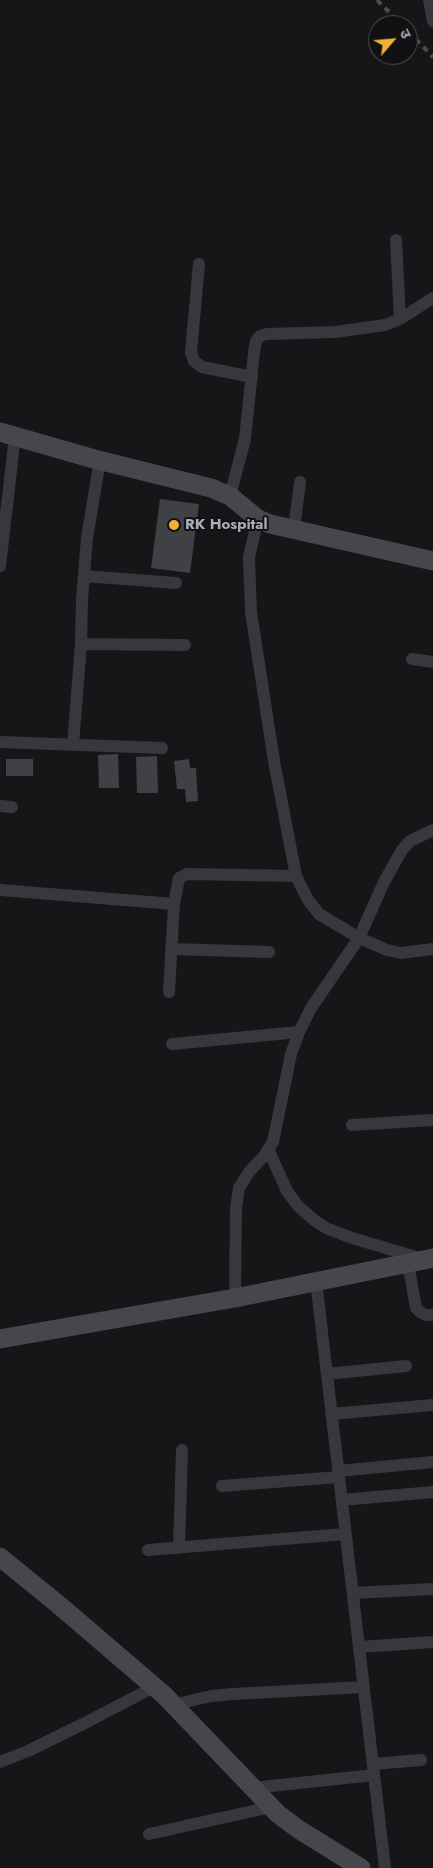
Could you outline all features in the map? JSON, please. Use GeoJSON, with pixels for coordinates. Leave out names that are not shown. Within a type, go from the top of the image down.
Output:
{"type":"FeatureCollection","features":[{"type":"Feature","properties":{"kind":"main road"},"geometry":{"type":"LineString","coordinates":[[8,434],[211,488],[230,496],[258,519],[270,524],[433,561]]}},
{"type":"Feature","properties":{"kind":"main road"},"geometry":{"type":"LineString","coordinates":[[0,1339],[234,1298],[422,1260]]}},
{"type":"Feature","properties":{"kind":"main road"},"geometry":{"type":"LineString","coordinates":[[0,1558],[59,1605],[154,1687],[271,1807],[298,1829],[361,1868]]}},
{"type":"Feature","properties":{"kind":"street"},"geometry":{"type":"LineString","coordinates":[[428,0],[433,21]]}},
{"type":"Feature","properties":{"kind":"street"},"geometry":{"type":"LineString","coordinates":[[396,240],[400,319]]}},
{"type":"Feature","properties":{"kind":"street"},"geometry":{"type":"LineString","coordinates":[[199,264],[192,352],[194,361],[202,367],[252,377]]}},
{"type":"Feature","properties":{"kind":"street"},"geometry":{"type":"LineString","coordinates":[[230,496],[245,439],[256,341],[260,336],[267,334],[343,332],[385,325],[400,319],[433,298]]}},
{"type":"Feature","properties":{"kind":"street"},"geometry":{"type":"LineString","coordinates":[[0,566],[8,434]]}},
{"type":"Feature","properties":{"kind":"street"},"geometry":{"type":"LineString","coordinates":[[73,745],[87,538],[100,460]]}},
{"type":"Feature","properties":{"kind":"street"},"geometry":{"type":"LineString","coordinates":[[294,529],[300,482]]}},
{"type":"Feature","properties":{"kind":"street"},"geometry":{"type":"LineString","coordinates":[[258,519],[249,557],[251,612],[266,714],[296,876],[308,900],[319,914],[358,938],[387,950],[401,953],[433,950]]}},
{"type":"Feature","properties":{"kind":"street"},"geometry":{"type":"LineString","coordinates":[[84,576],[176,583]]}},
{"type":"Feature","properties":{"kind":"street"},"geometry":{"type":"LineString","coordinates":[[81,644],[185,644]]}},
{"type":"Feature","properties":{"kind":"street"},"geometry":{"type":"LineString","coordinates":[[412,659],[433,662]]}},
{"type":"Feature","properties":{"kind":"street"},"geometry":{"type":"LineString","coordinates":[[0,742],[162,748]]}},
{"type":"Feature","properties":{"kind":"street"},"geometry":{"type":"LineString","coordinates":[[234,1298],[236,1208],[239,1188],[273,1142],[291,1054],[299,1032],[311,1008],[358,938],[384,882],[402,850],[410,841],[433,830]]}},
{"type":"Feature","properties":{"kind":"street"},"geometry":{"type":"LineString","coordinates":[[169,992],[174,904],[179,878],[187,874],[296,876]]}},
{"type":"Feature","properties":{"kind":"street"},"geometry":{"type":"LineString","coordinates":[[0,890],[174,904]]}},
{"type":"Feature","properties":{"kind":"street"},"geometry":{"type":"LineString","coordinates":[[172,949],[269,952]]}},
{"type":"Feature","properties":{"kind":"street"},"geometry":{"type":"LineString","coordinates":[[172,1044],[299,1032]]}},
{"type":"Feature","properties":{"kind":"street"},"geometry":{"type":"LineString","coordinates":[[352,1125],[433,1120]]}},
{"type":"Feature","properties":{"kind":"street"},"geometry":{"type":"LineString","coordinates":[[268,1149],[287,1191],[298,1206],[314,1220],[326,1228],[352,1238],[422,1260],[416,1308],[426,1315],[433,1315]]}},
{"type":"Feature","properties":{"kind":"street"},"geometry":{"type":"LineString","coordinates":[[316,1282],[385,1868]]}},
{"type":"Feature","properties":{"kind":"street"},"geometry":{"type":"LineString","coordinates":[[327,1374],[406,1366]]}},
{"type":"Feature","properties":{"kind":"street"},"geometry":{"type":"LineString","coordinates":[[331,1414],[433,1405]]}},
{"type":"Feature","properties":{"kind":"street"},"geometry":{"type":"LineString","coordinates":[[179,1548],[182,1450]]}},
{"type":"Feature","properties":{"kind":"street"},"geometry":{"type":"LineString","coordinates":[[222,1486],[433,1462]]}},
{"type":"Feature","properties":{"kind":"street"},"geometry":{"type":"LineString","coordinates":[[342,1500],[433,1492]]}},
{"type":"Feature","properties":{"kind":"street"},"geometry":{"type":"LineString","coordinates":[[148,1550],[346,1534]]}},
{"type":"Feature","properties":{"kind":"street"},"geometry":{"type":"LineString","coordinates":[[352,1593],[433,1589]]}},
{"type":"Feature","properties":{"kind":"street"},"geometry":{"type":"LineString","coordinates":[[359,1647],[433,1642]]}},
{"type":"Feature","properties":{"kind":"street"},"geometry":{"type":"LineString","coordinates":[[0,1762],[28,1751],[154,1687]]}},
{"type":"Feature","properties":{"kind":"street"},"geometry":{"type":"LineString","coordinates":[[173,1705],[233,1694],[364,1687]]}},
{"type":"Feature","properties":{"kind":"street"},"geometry":{"type":"LineString","coordinates":[[252,1788],[373,1770],[421,1760]]}},
{"type":"Feature","properties":{"kind":"street"},"geometry":{"type":"LineString","coordinates":[[149,1834],[271,1807]]}},
{"type":"Feature","properties":{"kind":"building"},"geometry":{"type":"Polygon","coordinates":[[[160,499],[199,504],[190,573],[151,568],[160,499]]]}},
{"type":"Feature","properties":{"kind":"building"},"geometry":{"type":"Polygon","coordinates":[[[118,754],[119,788],[99,788],[98,755],[118,754]]]}},
{"type":"Feature","properties":{"kind":"building"},"geometry":{"type":"Polygon","coordinates":[[[157,756],[158,793],[137,793],[136,757],[157,756]]]}},
{"type":"Feature","properties":{"kind":"building"},"geometry":{"type":"Polygon","coordinates":[[[6,759],[33,759],[33,776],[6,776],[6,759]]]}},
{"type":"Feature","properties":{"kind":"building"},"geometry":{"type":"Polygon","coordinates":[[[189,759],[190,768],[196,768],[198,801],[186,802],[185,789],[177,789],[174,761],[189,759]]]}},
{"type":"Feature","properties":{"kind":"railway"},"geometry":{"type":"LineString","coordinates":[[377,0],[392,15]]}},
{"type":"Feature","properties":{"kind":"railway"},"geometry":{"type":"LineString","coordinates":[[418,41],[433,57]]}},
{"type":"Feature","properties":{"kind":"place","name":"RK Hospital"},"geometry":{"type":"Point","coordinates":[174,525]}}]}
